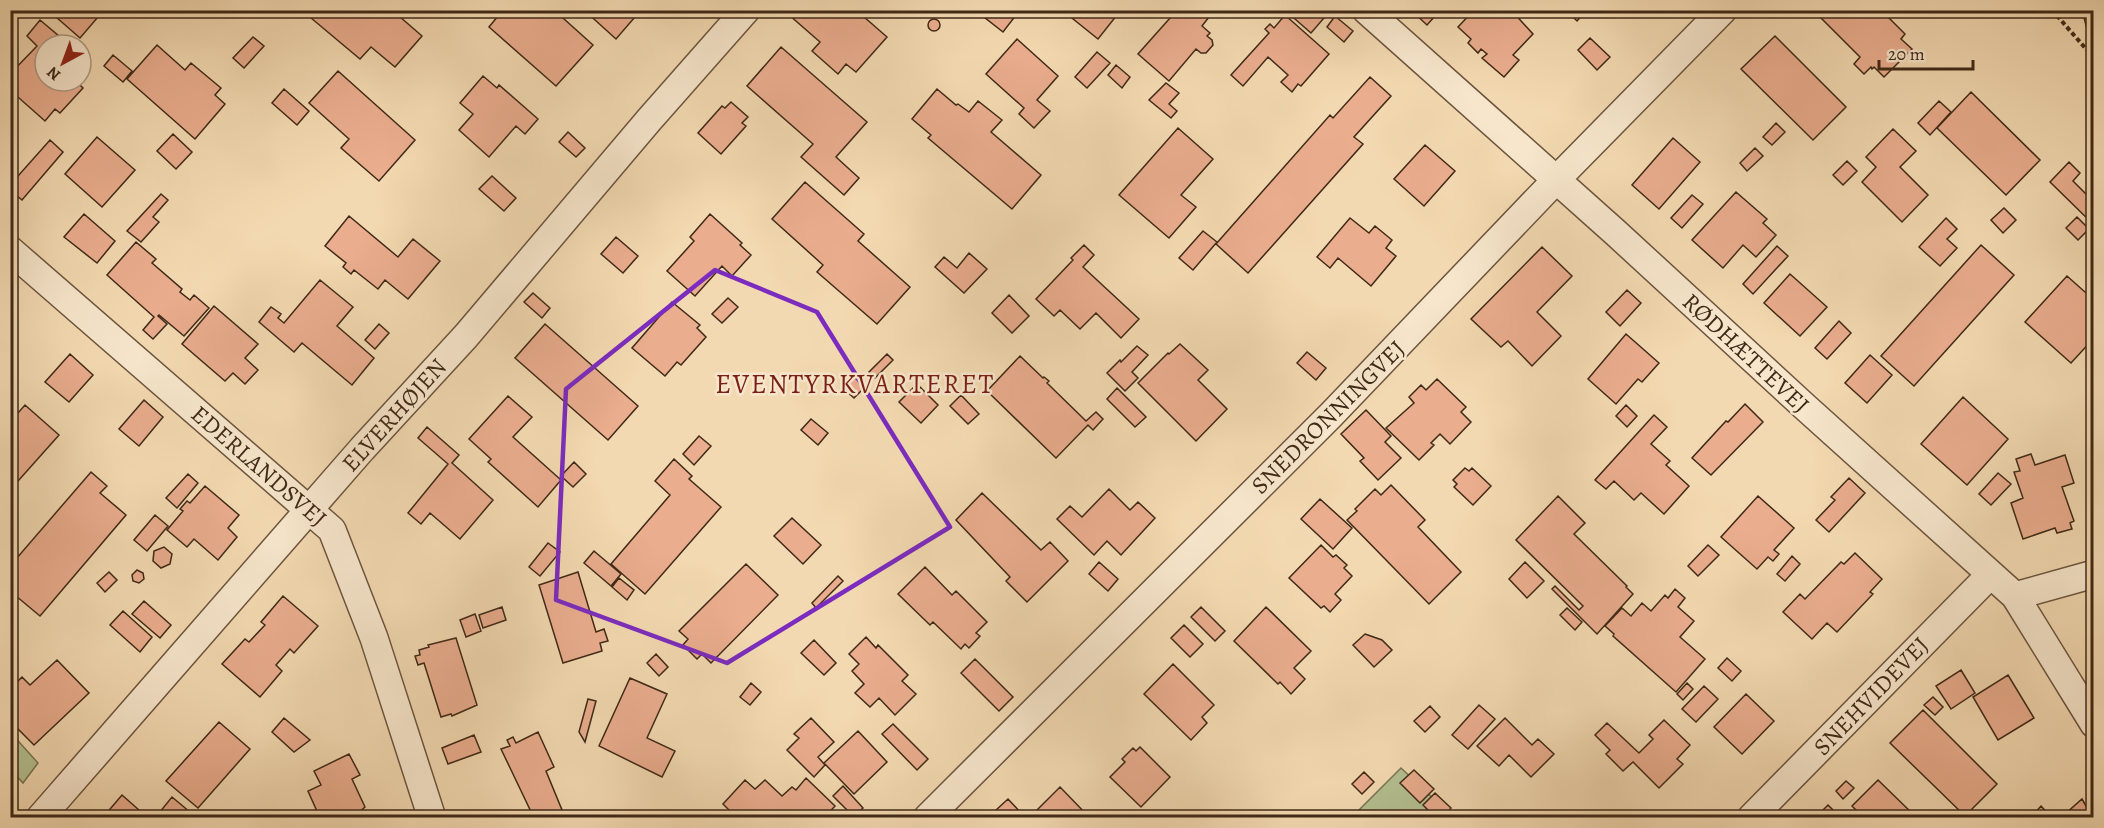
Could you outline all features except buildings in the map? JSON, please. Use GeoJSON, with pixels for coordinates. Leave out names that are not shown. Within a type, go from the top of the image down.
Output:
{"type":"FeatureCollection","features":[{"type":"Feature","properties":{"kind":"street","name":"ELVERHØJEN"},"geometry":{"type":"LineString","coordinates":[[40,818],[309,510],[466,336],[649,120],[746,10]]}},
{"type":"Feature","properties":{"kind":"street","name":"RØDHÆTTEVEJ"},"geometry":{"type":"LineString","coordinates":[[1366,10],[1616,233],[2014,596],[2094,724]]}},
{"type":"Feature","properties":{"kind":"street","name":"SNEDRONNINGVEJ"},"geometry":{"type":"LineString","coordinates":[[927,818],[1331,415],[1723,10]]}},
{"type":"Feature","properties":{"kind":"street","name":"EDERLANDSVEJ"},"geometry":{"type":"LineString","coordinates":[[10,250],[332,530],[374,638],[432,818]]}},
{"type":"Feature","properties":{"kind":"street","name":"SNEHVIDEVEJ"},"geometry":{"type":"LineString","coordinates":[[1752,818],[1990,574]]}},
{"type":"Feature","properties":{"kind":"street"},"geometry":{"type":"LineString","coordinates":[[2014,596],[2094,574]]}},
{"type":"Feature","properties":{"kind":"path"},"geometry":{"type":"LineString","coordinates":[[2052,10],[2094,58]]}},
{"type":"Feature","properties":{"kind":"highlighted area"},"geometry":{"type":"Polygon","coordinates":[[[715,270],[817,312],[950,527],[727,663],[556,600],[566,389],[715,270]]]}},
{"type":"Feature","properties":{"kind":"green space"},"geometry":{"type":"Polygon","coordinates":[[[11,733],[38,763],[23,783],[11,770],[11,733]]]}},
{"type":"Feature","properties":{"kind":"green space"},"geometry":{"type":"Polygon","coordinates":[[[1401,768],[1453,817],[1351,818],[1401,768]]]}},
{"type":"Feature","properties":{"kind":"district","name":"EVENTYRKVARTERET"},"geometry":{"type":"Point","coordinates":[855,384]}}]}
